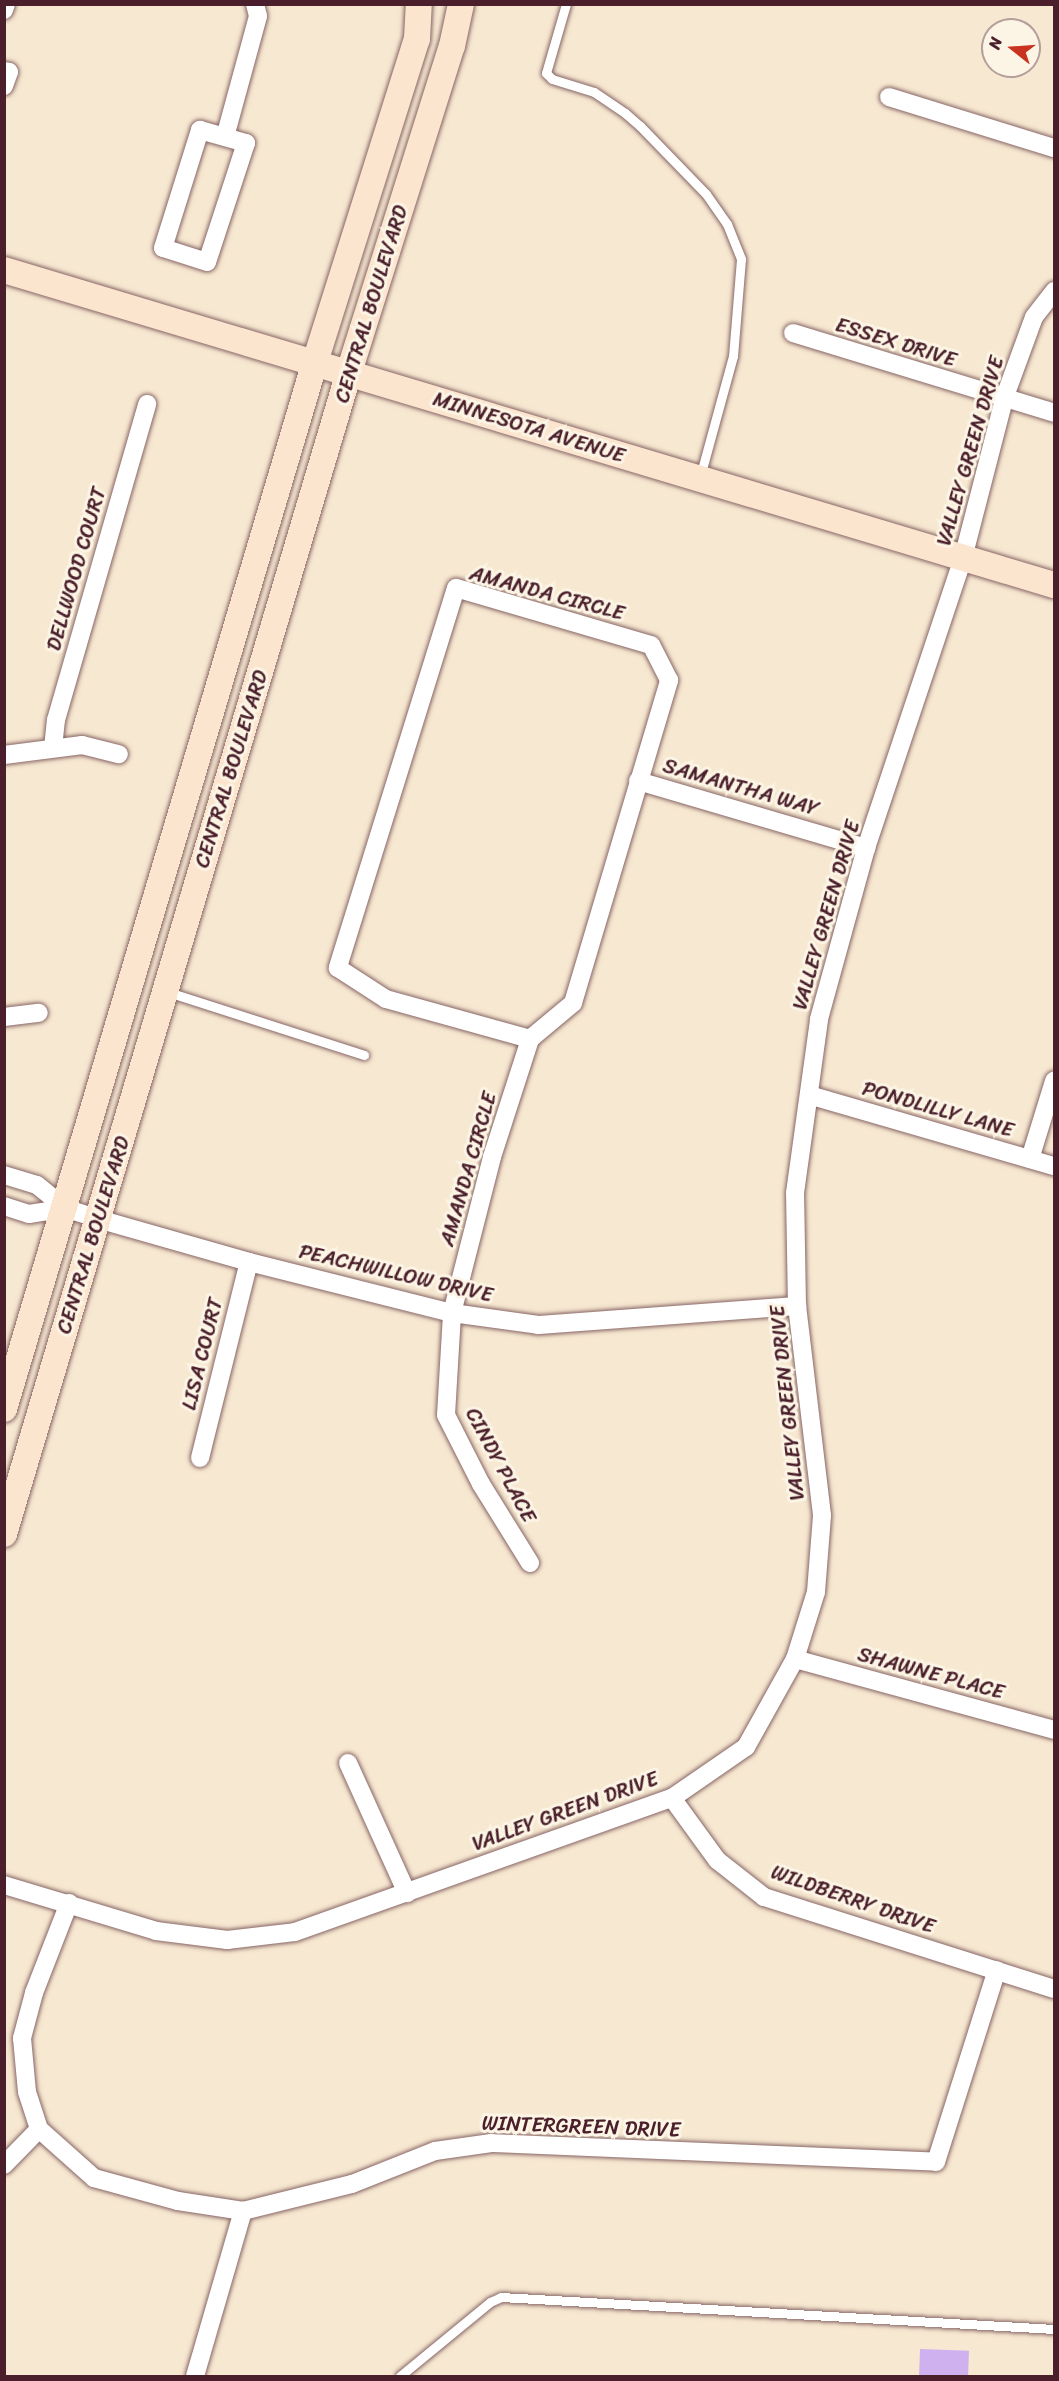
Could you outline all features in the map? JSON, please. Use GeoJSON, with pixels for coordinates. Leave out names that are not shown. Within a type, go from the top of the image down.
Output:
{"type":"FeatureCollection","features":[{"type":"Feature","properties":{"kind":"street"},"geometry":{"type":"LineString","coordinates":[[4,10],[6,4]]}},
{"type":"Feature","properties":{"kind":"street"},"geometry":{"type":"LineString","coordinates":[[225,137],[258,16],[255,4]]}},
{"type":"Feature","properties":{"kind":"street","name":"CENTRAL BOULEVARD"},"geometry":{"type":"LineString","coordinates":[[4,1409],[315,362],[417,39],[419,4]]}},
{"type":"Feature","properties":{"kind":"street","name":"CENTRAL BOULEVARD"},"geometry":{"type":"LineString","coordinates":[[4,1534],[349,372],[452,46],[461,4]]}},
{"type":"Feature","properties":{"kind":"street"},"geometry":{"type":"LineString","coordinates":[[4,71],[9,72],[4,86]]}},
{"type":"Feature","properties":{"kind":"street"},"geometry":{"type":"LineString","coordinates":[[889,97],[1054,148]]}},
{"type":"Feature","properties":{"kind":"street"},"geometry":{"type":"LineString","coordinates":[[200,130],[225,137],[246,143],[207,262],[163,248],[200,130]]}},
{"type":"Feature","properties":{"kind":"street","name":"MINNESOTA AVENUE"},"geometry":{"type":"LineString","coordinates":[[4,270],[1054,585]]}},
{"type":"Feature","properties":{"kind":"street","name":"VALLEY GREEN DRIVE"},"geometry":{"type":"LineString","coordinates":[[4,1885],[156,1931],[227,1940],[295,1932],[672,1798],[746,1747],[795,1659],[816,1592],[822,1515],[797,1306],[795,1193],[819,1019],[866,848],[963,558],[1004,399],[1034,317],[1054,291]]}},
{"type":"Feature","properties":{"kind":"street","name":"ESSEX DRIVE"},"geometry":{"type":"LineString","coordinates":[[792,333],[1054,413]]}},
{"type":"Feature","properties":{"kind":"street","name":"DELLWOOD COURT"},"geometry":{"type":"LineString","coordinates":[[54,748],[56,720],[147,404]]}},
{"type":"Feature","properties":{"kind":"street","name":"AMANDA CIRCLE"},"geometry":{"type":"LineString","coordinates":[[452,1313],[492,1156],[530,1039],[573,1003],[669,680],[651,645],[456,588],[338,968],[386,999],[530,1039]]}},
{"type":"Feature","properties":{"kind":"street"},"geometry":{"type":"LineString","coordinates":[[4,755],[82,745],[119,754]]}},
{"type":"Feature","properties":{"kind":"street","name":"SAMANTHA WAY"},"geometry":{"type":"LineString","coordinates":[[639,781],[866,848]]}},
{"type":"Feature","properties":{"kind":"street"},"geometry":{"type":"LineString","coordinates":[[4,1017],[39,1013]]}},
{"type":"Feature","properties":{"kind":"street"},"geometry":{"type":"LineString","coordinates":[[1030,1159],[1054,1082]]}},
{"type":"Feature","properties":{"kind":"street","name":"PONDLILLY LANE"},"geometry":{"type":"LineString","coordinates":[[809,1095],[1054,1166]]}},
{"type":"Feature","properties":{"kind":"street","name":"PEACHWILLOW DRIVE"},"geometry":{"type":"LineString","coordinates":[[4,1175],[37,1185],[65,1208],[98,1219],[249,1262],[452,1313],[538,1325],[797,1306]]}},
{"type":"Feature","properties":{"kind":"street","name":"PEACHWILLOW DRIVE"},"geometry":{"type":"LineString","coordinates":[[4,1206],[29,1214],[65,1208]]}},
{"type":"Feature","properties":{"kind":"street","name":"LISA COURT"},"geometry":{"type":"LineString","coordinates":[[200,1458],[249,1262]]}},
{"type":"Feature","properties":{"kind":"street","name":"CINDY PLACE"},"geometry":{"type":"LineString","coordinates":[[452,1313],[446,1415],[481,1484],[530,1563]]}},
{"type":"Feature","properties":{"kind":"street","name":"SHAWNE PLACE"},"geometry":{"type":"LineString","coordinates":[[795,1659],[1054,1730]]}},
{"type":"Feature","properties":{"kind":"street"},"geometry":{"type":"LineString","coordinates":[[348,1763],[407,1893]]}},
{"type":"Feature","properties":{"kind":"street","name":"WILDBERRY DRIVE"},"geometry":{"type":"LineString","coordinates":[[672,1798],[717,1860],[764,1896],[1054,1989]]}},
{"type":"Feature","properties":{"kind":"street"},"geometry":{"type":"LineString","coordinates":[[4,2165],[39,2129],[27,2092],[22,2038],[34,1993],[69,1903]]}},
{"type":"Feature","properties":{"kind":"street","name":"WINTERGREEN DRIVE"},"geometry":{"type":"LineString","coordinates":[[39,2129],[94,2178],[178,2201],[243,2211],[352,2184],[435,2151],[491,2143],[936,2162],[997,1970]]}},
{"type":"Feature","properties":{"kind":"street"},"geometry":{"type":"LineString","coordinates":[[195,2376],[243,2211]]}},
{"type":"Feature","properties":{"kind":"lane"},"geometry":{"type":"LineString","coordinates":[[567,4],[546,73],[552,79],[602,97],[625,112],[657,142],[706,194],[727,224],[741,259],[733,356],[699,479]]}},
{"type":"Feature","properties":{"kind":"lane"},"geometry":{"type":"LineString","coordinates":[[165,992],[364,1055]]}},
{"type":"Feature","properties":{"kind":"lane"},"geometry":{"type":"LineString","coordinates":[[400,2376],[490,2302],[501,2297],[1054,2329]]}},
{"type":"Feature","properties":{"kind":"building"},"geometry":{"type":"Polygon","coordinates":[[[920,2349],[969,2351],[968,2376],[919,2376],[920,2349]]]}}]}
